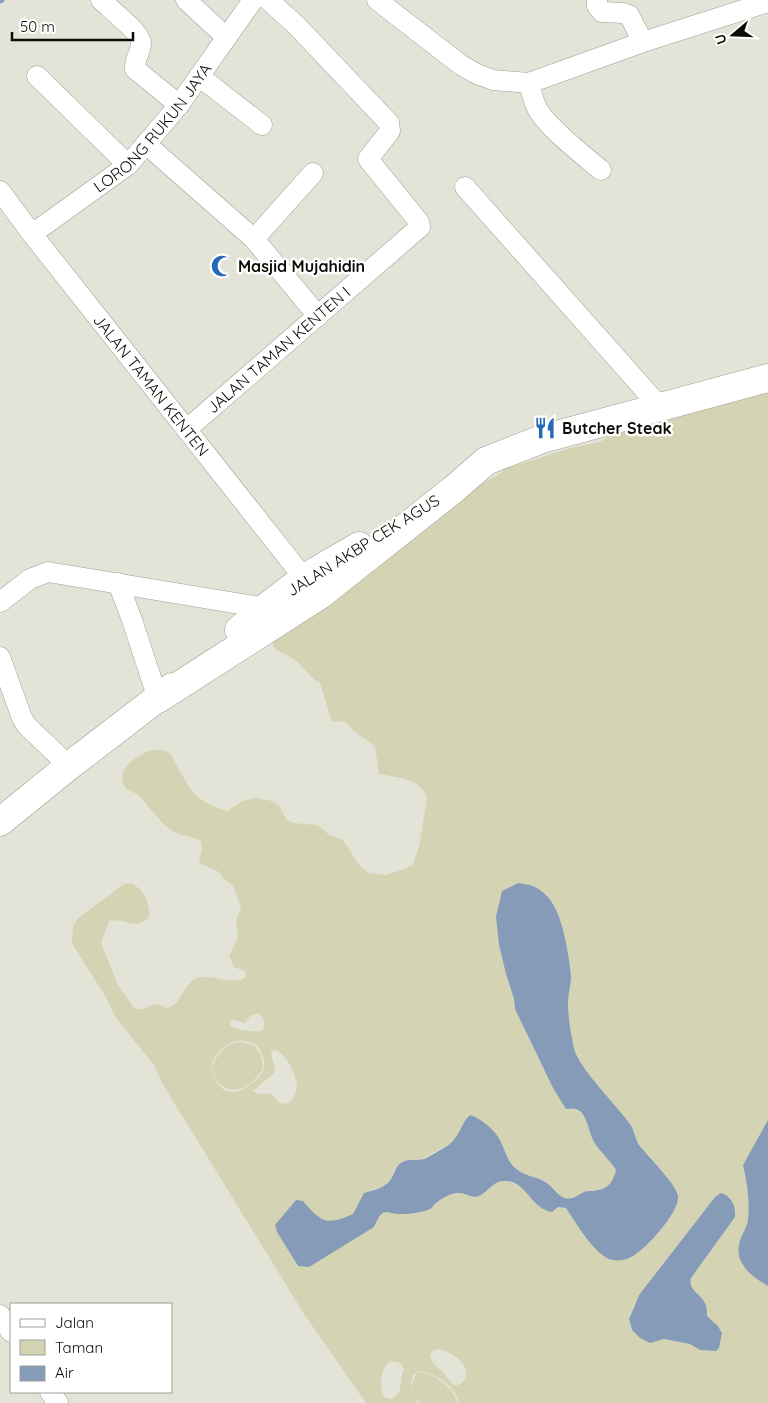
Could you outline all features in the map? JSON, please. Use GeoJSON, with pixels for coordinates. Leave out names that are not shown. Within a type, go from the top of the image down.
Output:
{"type":"FeatureCollection","features":[{"type":"Feature","properties":{"kind":"main road","name":"JALAN AKBP CEK AGUS"},"geometry":{"type":"LineString","coordinates":[[158,699],[320,595],[454,489],[486,461],[542,439],[768,378]]}},
{"type":"Feature","properties":{"kind":"main road","name":"JALAN AKBP CEK AGUS"},"geometry":{"type":"LineString","coordinates":[[0,822],[69,766],[158,699],[265,608],[304,578],[454,489]]}},
{"type":"Feature","properties":{"kind":"street"},"geometry":{"type":"LineString","coordinates":[[101,0],[139,36],[141,45],[134,65],[135,69],[178,104]]}},
{"type":"Feature","properties":{"kind":"street"},"geometry":{"type":"LineString","coordinates":[[186,0],[226,37]]}},
{"type":"Feature","properties":{"kind":"street","name":"LORONG RUKUN JAYA"},"geometry":{"type":"LineString","coordinates":[[32,234],[128,165],[178,104],[254,0]]}},
{"type":"Feature","properties":{"kind":"street","name":"JALAN TAMAN KENTEN I"},"geometry":{"type":"LineString","coordinates":[[187,429],[420,227],[419,222],[368,159],[390,131],[389,123],[308,38],[268,0]]}},
{"type":"Feature","properties":{"kind":"street"},"geometry":{"type":"LineString","coordinates":[[377,0],[399,8],[461,65],[477,74],[493,80],[529,83],[643,42],[768,2]]}},
{"type":"Feature","properties":{"kind":"street"},"geometry":{"type":"LineString","coordinates":[[597,0],[597,6],[602,12],[629,15],[643,42]]}},
{"type":"Feature","properties":{"kind":"street"},"geometry":{"type":"LineString","coordinates":[[37,76],[128,165]]}},
{"type":"Feature","properties":{"kind":"street"},"geometry":{"type":"LineString","coordinates":[[199,76],[262,125]]}},
{"type":"Feature","properties":{"kind":"street"},"geometry":{"type":"LineString","coordinates":[[529,83],[536,108],[565,139],[601,170]]}},
{"type":"Feature","properties":{"kind":"street"},"geometry":{"type":"LineString","coordinates":[[146,144],[254,239],[318,316]]}},
{"type":"Feature","properties":{"kind":"street"},"geometry":{"type":"LineString","coordinates":[[254,239],[312,173]]}},
{"type":"Feature","properties":{"kind":"street"},"geometry":{"type":"LineString","coordinates":[[465,188],[660,407]]}},
{"type":"Feature","properties":{"kind":"street","name":"JALAN TAMAN KENTEN"},"geometry":{"type":"LineString","coordinates":[[0,191],[304,578]]}},
{"type":"Feature","properties":{"kind":"street"},"geometry":{"type":"LineString","coordinates":[[0,602],[30,579],[48,572],[265,608]]}},
{"type":"Feature","properties":{"kind":"street"},"geometry":{"type":"LineString","coordinates":[[118,583],[158,699]]}},
{"type":"Feature","properties":{"kind":"street"},"geometry":{"type":"LineString","coordinates":[[0,657],[22,718],[27,726],[69,766]]}},
{"type":"Feature","properties":{"kind":"street"},"geometry":{"type":"LineString","coordinates":[[0,1315],[10,1330]]}},
{"type":"Feature","properties":{"kind":"green space"},"geometry":{"type":"Polygon","coordinates":[[[768,388],[768,1120],[743,1165],[747,1180],[749,1217],[739,1245],[742,1265],[759,1281],[768,1286],[768,1403],[459,1403],[453,1391],[444,1381],[432,1374],[419,1371],[413,1375],[411,1383],[418,1403],[366,1403],[304,1314],[162,1083],[154,1065],[116,1018],[107,999],[73,945],[73,927],[77,919],[124,884],[131,883],[143,892],[150,915],[145,920],[136,924],[115,920],[109,921],[101,943],[118,985],[134,1008],[138,1010],[156,1004],[166,1008],[173,1006],[189,984],[198,978],[211,977],[233,981],[246,977],[245,971],[234,967],[229,956],[238,937],[236,921],[241,907],[233,886],[219,872],[199,863],[202,849],[201,841],[172,831],[141,798],[125,787],[122,780],[123,772],[128,765],[143,754],[152,751],[161,750],[168,752],[192,791],[209,804],[227,811],[242,801],[257,798],[272,801],[279,805],[286,819],[293,823],[316,825],[328,834],[343,840],[360,866],[369,873],[386,875],[413,864],[419,847],[427,799],[424,792],[415,783],[408,780],[379,774],[375,746],[351,729],[347,723],[340,721],[332,722],[320,683],[293,659],[276,649],[273,646],[273,639],[454,498],[498,475],[507,468],[571,448],[600,442],[609,436],[768,388]],[[518,883],[509,887],[496,917],[499,945],[515,1009],[553,1088],[585,1118],[597,1147],[617,1170],[611,1185],[605,1188],[586,1191],[574,1199],[563,1198],[547,1182],[518,1171],[507,1158],[502,1144],[464,1121],[455,1140],[422,1159],[407,1160],[394,1170],[388,1184],[364,1193],[353,1214],[332,1221],[317,1217],[312,1213],[276,1229],[298,1267],[374,1227],[383,1213],[406,1214],[424,1211],[450,1195],[459,1193],[473,1197],[478,1196],[495,1183],[502,1181],[512,1182],[517,1185],[545,1211],[558,1207],[566,1208],[588,1238],[612,1260],[622,1260],[643,1247],[664,1226],[672,1214],[677,1204],[678,1195],[676,1190],[639,1144],[631,1126],[590,1075],[577,1055],[568,1007],[571,980],[566,942],[561,921],[553,903],[539,889],[518,883]],[[258,1013],[250,1016],[245,1023],[233,1020],[230,1025],[241,1030],[262,1031],[264,1024],[262,1017],[258,1013]],[[236,1041],[223,1047],[214,1058],[212,1071],[218,1084],[223,1089],[232,1092],[238,1091],[254,1082],[262,1074],[264,1059],[255,1044],[248,1041],[236,1041]],[[274,1050],[271,1052],[275,1070],[253,1091],[258,1094],[271,1094],[280,1103],[288,1104],[292,1100],[297,1088],[293,1070],[282,1054],[274,1050]],[[728,1196],[715,1197],[639,1295],[629,1319],[632,1330],[640,1338],[650,1342],[664,1339],[690,1344],[700,1350],[716,1351],[722,1332],[707,1316],[706,1305],[691,1285],[691,1278],[735,1217],[734,1206],[728,1196]],[[440,1349],[433,1350],[430,1355],[436,1366],[452,1384],[458,1385],[466,1378],[465,1366],[459,1359],[440,1349]],[[390,1361],[384,1369],[381,1378],[382,1392],[384,1397],[391,1399],[400,1390],[404,1370],[401,1363],[390,1361]]]}},
{"type":"Feature","properties":{"kind":"green space"},"geometry":{"type":"Polygon","coordinates":[[[240,1042],[254,1045],[261,1055],[263,1068],[254,1080],[243,1088],[236,1090],[224,1087],[214,1077],[212,1068],[216,1058],[225,1047],[240,1042]]]}},
{"type":"Feature","properties":{"kind":"green space"},"geometry":{"type":"Polygon","coordinates":[[[419,1372],[431,1375],[443,1382],[452,1392],[458,1403],[420,1403],[413,1387],[414,1379],[419,1372]]]}},
{"type":"Feature","properties":{"kind":"water"},"geometry":{"type":"Polygon","coordinates":[[[518,883],[539,889],[553,903],[564,932],[570,966],[571,980],[568,1000],[574,1048],[590,1076],[630,1124],[639,1145],[673,1185],[678,1196],[677,1203],[668,1220],[653,1239],[637,1253],[625,1260],[613,1260],[606,1258],[593,1246],[566,1208],[558,1207],[552,1212],[545,1210],[539,1207],[520,1186],[502,1181],[495,1183],[478,1196],[473,1197],[456,1193],[440,1200],[431,1208],[417,1213],[383,1213],[374,1227],[309,1267],[298,1266],[277,1232],[275,1225],[296,1200],[303,1201],[315,1214],[325,1220],[336,1220],[353,1214],[364,1193],[386,1185],[397,1166],[401,1163],[424,1159],[451,1143],[470,1115],[484,1122],[492,1129],[513,1166],[525,1174],[547,1183],[562,1197],[569,1199],[586,1191],[600,1190],[612,1180],[616,1170],[594,1142],[581,1112],[574,1109],[566,1109],[553,1088],[515,1009],[499,945],[496,917],[502,891],[518,883]]]}},
{"type":"Feature","properties":{"kind":"water"},"geometry":{"type":"Polygon","coordinates":[[[768,1120],[768,1286],[746,1270],[738,1252],[749,1213],[748,1192],[743,1165],[768,1120]]]}},
{"type":"Feature","properties":{"kind":"water"},"geometry":{"type":"Polygon","coordinates":[[[721,1193],[725,1194],[732,1202],[735,1209],[735,1217],[691,1278],[691,1286],[705,1303],[707,1316],[718,1326],[722,1333],[719,1348],[716,1351],[700,1350],[690,1344],[664,1339],[650,1343],[640,1338],[632,1330],[629,1319],[639,1295],[715,1197],[721,1193]]]}},
{"type":"Feature","properties":{"kind":"place","name":"Masjid Mujahidin"},"geometry":{"type":"Point","coordinates":[222,266]}},
{"type":"Feature","properties":{"kind":"place","name":"Butcher Steak"},"geometry":{"type":"Point","coordinates":[545,428]}}]}
